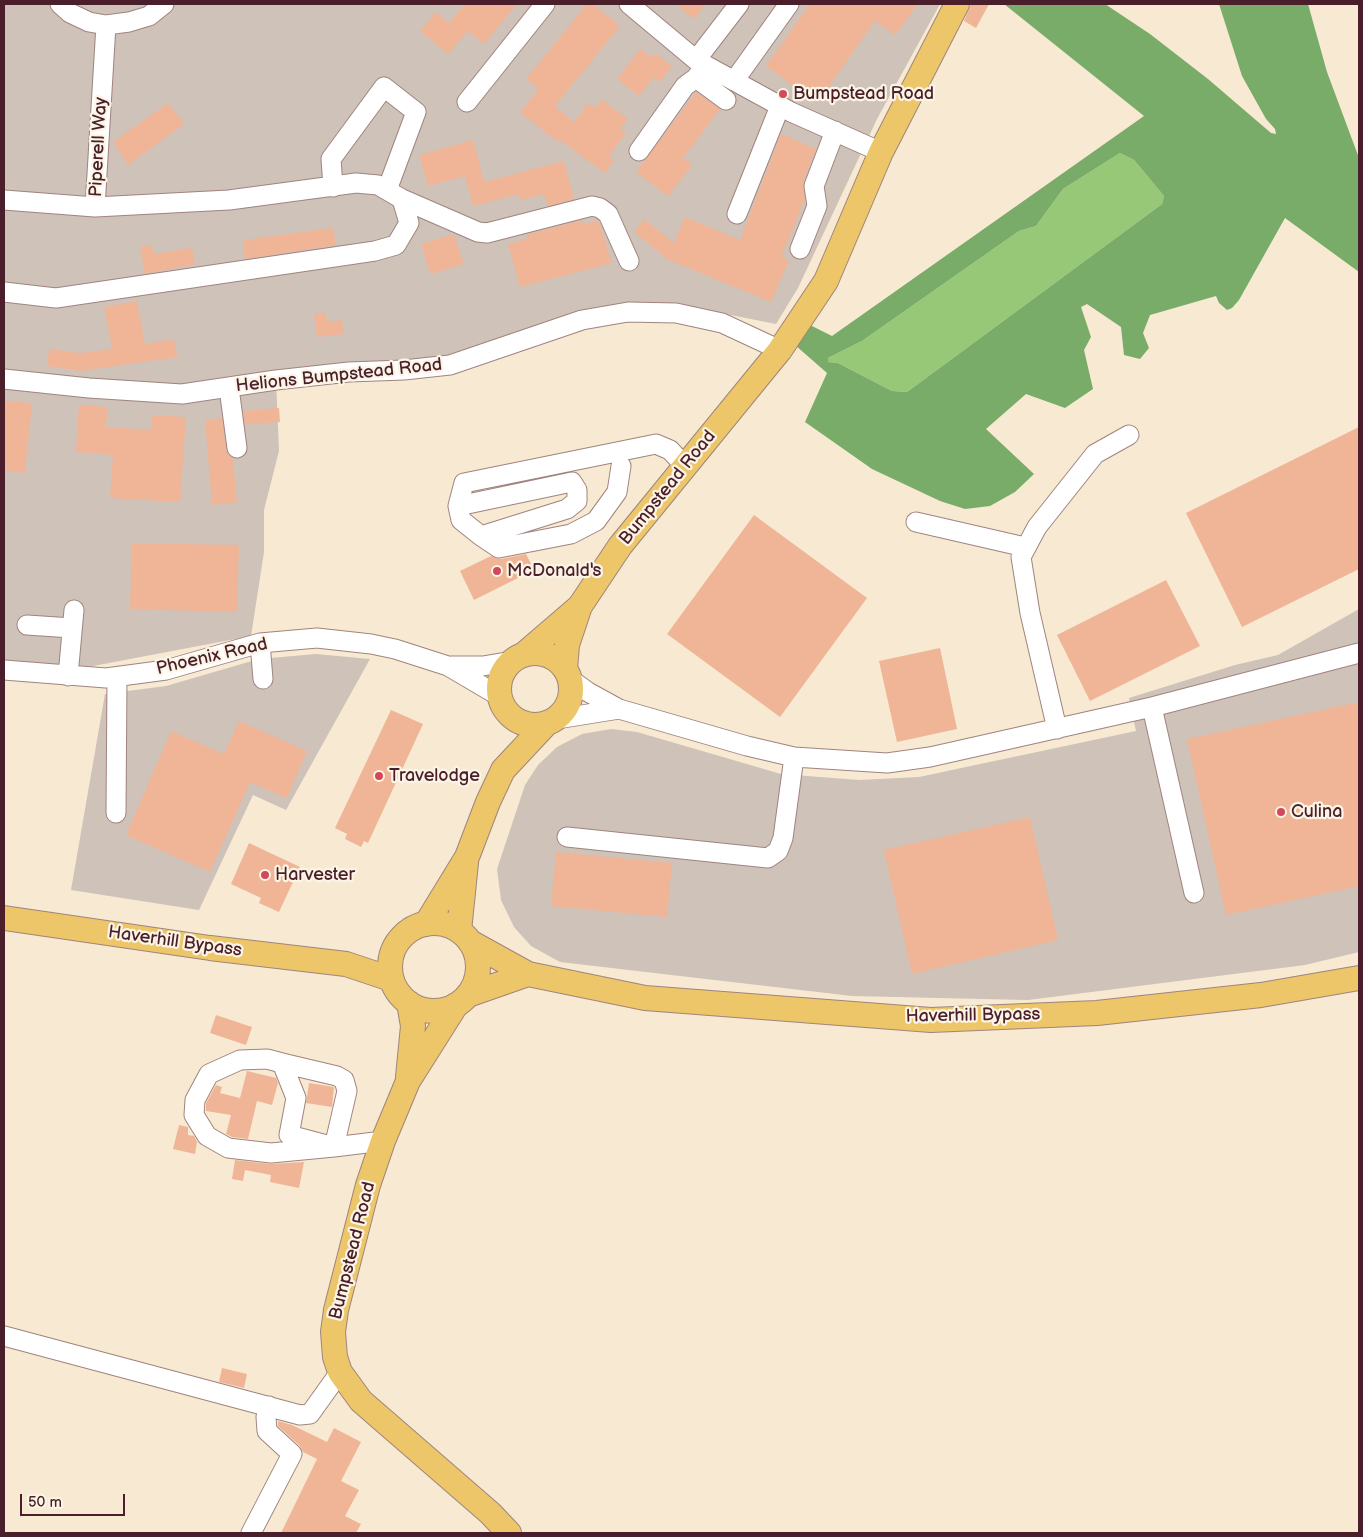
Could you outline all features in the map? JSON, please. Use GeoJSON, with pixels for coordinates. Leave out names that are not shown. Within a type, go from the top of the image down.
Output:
{"type":"FeatureCollection","features":[{"type":"Feature","properties":{"kind":"main road","name":"Bumpstead Road"},"geometry":{"type":"LineString","coordinates":[[568,674],[567,645],[580,606],[620,546],[780,350],[826,280],[881,152],[957,4]]}},
{"type":"Feature","properties":{"kind":"main road","name":"Bumpstead Road"},"geometry":{"type":"LineString","coordinates":[[517,658],[580,606]]}},
{"type":"Feature","properties":{"kind":"main road"},"geometry":{"type":"LineString","coordinates":[[426,924],[467,857],[488,802],[503,770],[507,740],[499,684],[503,671],[517,658],[536,653],[548,655],[558,661],[568,674],[570,700],[565,711],[551,722],[503,770]]}},
{"type":"Feature","properties":{"kind":"main road"},"geometry":{"type":"LineString","coordinates":[[501,702],[512,718],[523,724],[534,726],[551,722]]}},
{"type":"Feature","properties":{"kind":"main road"},"geometry":{"type":"LineString","coordinates":[[462,1000],[475,982],[478,967],[476,956],[465,936],[467,857]]}},
{"type":"Feature","properties":{"kind":"main road","name":"Haverhill Bypass"},"geometry":{"type":"LineString","coordinates":[[4,918],[210,948],[346,964],[392,979]]}},
{"type":"Feature","properties":{"kind":"main road"},"geometry":{"type":"LineString","coordinates":[[465,936],[445,925],[426,924],[412,929],[400,939],[392,952],[390,968],[398,993],[409,1004],[423,1010],[438,1011],[528,974]]}},
{"type":"Feature","properties":{"kind":"main road","name":"Haverhill Bypass"},"geometry":{"type":"LineString","coordinates":[[465,936],[528,974],[645,998],[931,1020],[1097,1013],[1261,995],[1359,978]]}},
{"type":"Feature","properties":{"kind":"main road","name":"Haverhill Bypass"},"geometry":{"type":"LineString","coordinates":[[346,964],[392,952]]}},
{"type":"Feature","properties":{"kind":"main road","name":"Bumpstead Road"},"geometry":{"type":"LineString","coordinates":[[462,1000],[408,1081],[383,1141],[368,1185],[336,1310],[333,1332],[340,1372],[361,1400],[490,1513],[509,1533]]}},
{"type":"Feature","properties":{"kind":"main road","name":"Bumpstead Road"},"geometry":{"type":"LineString","coordinates":[[408,1081],[413,1026],[409,1004]]}},
{"type":"Feature","properties":{"kind":"street"},"geometry":{"type":"LineString","coordinates":[[60,4],[70,14],[106,25],[129,22],[148,16],[164,4]]}},
{"type":"Feature","properties":{"kind":"street"},"geometry":{"type":"LineString","coordinates":[[467,102],[545,4]]}},
{"type":"Feature","properties":{"kind":"street"},"geometry":{"type":"LineString","coordinates":[[629,4],[699,68],[726,100]]}},
{"type":"Feature","properties":{"kind":"street"},"geometry":{"type":"LineString","coordinates":[[639,151],[699,68],[739,4]]}},
{"type":"Feature","properties":{"kind":"street"},"geometry":{"type":"LineString","coordinates":[[734,81],[789,4]]}},
{"type":"Feature","properties":{"kind":"street","name":"Piperell Way"},"geometry":{"type":"LineString","coordinates":[[4,200],[95,207],[106,25]]}},
{"type":"Feature","properties":{"kind":"street"},"geometry":{"type":"LineString","coordinates":[[699,68],[734,81],[780,106],[881,152]]}},
{"type":"Feature","properties":{"kind":"street"},"geometry":{"type":"LineString","coordinates":[[4,292],[56,298],[375,251],[396,245],[409,223],[395,195],[416,112],[384,87],[331,159],[334,187]]}},
{"type":"Feature","properties":{"kind":"street"},"geometry":{"type":"LineString","coordinates":[[737,214],[780,106]]}},
{"type":"Feature","properties":{"kind":"street"},"geometry":{"type":"LineString","coordinates":[[800,249],[817,206],[814,186],[835,131]]}},
{"type":"Feature","properties":{"kind":"street"},"geometry":{"type":"LineString","coordinates":[[95,207],[229,200],[356,183],[378,185],[395,195],[478,232],[487,233],[592,206],[600,208],[608,214],[629,261]]}},
{"type":"Feature","properties":{"kind":"street","name":"Helions Bumpstead Road"},"geometry":{"type":"LineString","coordinates":[[4,379],[89,388],[182,394],[349,372],[404,370],[450,365],[573,322],[628,312],[676,313],[722,323],[780,350]]}},
{"type":"Feature","properties":{"kind":"street"},"geometry":{"type":"LineString","coordinates":[[229,388],[237,448]]}},
{"type":"Feature","properties":{"kind":"street"},"geometry":{"type":"LineString","coordinates":[[1057,729],[1021,567],[1021,557],[1037,527],[1095,454],[1128,435]]}},
{"type":"Feature","properties":{"kind":"street"},"geometry":{"type":"LineString","coordinates":[[621,466],[617,492],[596,520],[571,534],[498,548],[461,520],[458,506],[464,483],[656,444],[670,450],[685,466]]}},
{"type":"Feature","properties":{"kind":"street"},"geometry":{"type":"LineString","coordinates":[[458,506],[572,482],[576,490],[577,501],[568,509],[481,536]]}},
{"type":"Feature","properties":{"kind":"street"},"geometry":{"type":"LineString","coordinates":[[916,522],[1025,547]]}},
{"type":"Feature","properties":{"kind":"street"},"geometry":{"type":"LineString","coordinates":[[27,625],[73,619],[68,676]]}},
{"type":"Feature","properties":{"kind":"street","name":"Phoenix Road"},"geometry":{"type":"LineString","coordinates":[[4,670],[68,676],[118,677],[166,670],[260,643],[317,638],[371,644],[448,666],[483,666],[517,658]]}},
{"type":"Feature","properties":{"kind":"street"},"geometry":{"type":"LineString","coordinates":[[260,643],[263,678]]}},
{"type":"Feature","properties":{"kind":"street"},"geometry":{"type":"LineString","coordinates":[[568,674],[588,692],[619,709],[747,746],[794,757],[887,763],[930,758],[1057,729],[1152,707],[1359,654]]}},
{"type":"Feature","properties":{"kind":"street","name":"Phoenix Road"},"geometry":{"type":"LineString","coordinates":[[448,666],[501,702]]}},
{"type":"Feature","properties":{"kind":"street"},"geometry":{"type":"LineString","coordinates":[[116,813],[118,677]]}},
{"type":"Feature","properties":{"kind":"street"},"geometry":{"type":"LineString","coordinates":[[1152,707],[1194,893]]}},
{"type":"Feature","properties":{"kind":"street"},"geometry":{"type":"LineString","coordinates":[[551,722],[619,709]]}},
{"type":"Feature","properties":{"kind":"street"},"geometry":{"type":"LineString","coordinates":[[567,837],[768,858],[778,851],[783,838],[794,757]]}},
{"type":"Feature","properties":{"kind":"street"},"geometry":{"type":"LineString","coordinates":[[334,1146],[347,1091],[344,1080],[337,1076],[266,1059],[240,1060],[209,1074],[195,1100],[194,1115],[207,1136],[228,1148],[271,1153],[383,1141]]}},
{"type":"Feature","properties":{"kind":"street"},"geometry":{"type":"LineString","coordinates":[[282,1063],[296,1098],[290,1135],[334,1146]]}},
{"type":"Feature","properties":{"kind":"street"},"geometry":{"type":"LineString","coordinates":[[4,1336],[300,1415],[310,1414],[340,1372]]}},
{"type":"Feature","properties":{"kind":"street"},"geometry":{"type":"LineString","coordinates":[[251,1533],[292,1454],[267,1431],[266,1417],[269,1406]]}},
{"type":"Feature","properties":{"kind":"shaded area"},"geometry":{"type":"Polygon","coordinates":[[[4,4],[940,4],[877,119],[798,288],[776,324],[680,305],[633,304],[450,365],[276,380],[279,451],[264,510],[264,552],[251,636],[46,675],[4,670],[4,4]]]}},
{"type":"Feature","properties":{"kind":"shaded area"},"geometry":{"type":"Polygon","coordinates":[[[1359,609],[1359,952],[1305,965],[1028,1000],[852,996],[560,962],[531,946],[514,927],[501,900],[497,869],[525,785],[538,765],[557,747],[582,734],[611,729],[637,732],[781,774],[859,780],[919,777],[1136,731],[1129,698],[1235,665],[1278,655],[1359,609]]]}},
{"type":"Feature","properties":{"kind":"shaded area"},"geometry":{"type":"Polygon","coordinates":[[[316,654],[370,659],[286,810],[253,795],[199,910],[71,890],[105,694],[166,686],[259,659],[316,654]]]}},
{"type":"Feature","properties":{"kind":"green space"},"geometry":{"type":"Polygon","coordinates":[[[1004,4],[1105,4],[1150,34],[1208,79],[1271,133],[1276,134],[1275,129],[1266,119],[1242,76],[1219,4],[1308,4],[1327,72],[1359,158],[1359,272],[1285,218],[1239,300],[1232,308],[1227,310],[1219,303],[1216,296],[1150,315],[1143,333],[1149,348],[1140,359],[1124,355],[1121,327],[1087,304],[1081,307],[1091,337],[1084,350],[1093,389],[1065,408],[1026,394],[986,429],[1034,474],[1015,492],[990,506],[965,509],[940,501],[872,469],[805,422],[827,373],[795,345],[806,323],[832,336],[1144,116],[1004,4]],[[1120,153],[1063,189],[1036,226],[1019,231],[862,341],[828,358],[828,362],[838,363],[892,391],[907,392],[1162,204],[1164,196],[1134,160],[1120,153]]]}},
{"type":"Feature","properties":{"kind":"green space"},"geometry":{"type":"Polygon","coordinates":[[[1120,153],[1134,160],[1164,196],[1162,204],[907,392],[892,391],[838,363],[828,362],[828,358],[862,341],[1019,231],[1036,226],[1063,189],[1120,153]]]}},
{"type":"Feature","properties":{"kind":"building"},"geometry":{"type":"Polygon","coordinates":[[[465,4],[517,4],[484,44],[468,31],[448,54],[420,31],[436,12],[449,23],[465,4]]]}},
{"type":"Feature","properties":{"kind":"building"},"geometry":{"type":"Polygon","coordinates":[[[587,4],[593,4],[620,26],[555,106],[574,122],[588,103],[595,108],[602,100],[628,119],[620,129],[626,133],[609,156],[614,160],[605,173],[557,138],[559,143],[520,112],[539,89],[526,79],[587,4]]]}},
{"type":"Feature","properties":{"kind":"building"},"geometry":{"type":"Polygon","coordinates":[[[676,4],[706,4],[694,19],[676,4]]]}},
{"type":"Feature","properties":{"kind":"building"},"geometry":{"type":"Polygon","coordinates":[[[810,4],[918,4],[895,35],[875,21],[817,103],[766,66],[810,4]]]}},
{"type":"Feature","properties":{"kind":"building"},"geometry":{"type":"Polygon","coordinates":[[[971,4],[989,4],[976,28],[964,21],[971,4]]]}},
{"type":"Feature","properties":{"kind":"building"},"geometry":{"type":"Polygon","coordinates":[[[640,49],[651,57],[655,53],[672,66],[660,82],[654,77],[639,96],[617,79],[640,49]]]}},
{"type":"Feature","properties":{"kind":"building"},"geometry":{"type":"Polygon","coordinates":[[[696,92],[720,109],[683,158],[692,165],[668,196],[636,172],[696,92]]]}},
{"type":"Feature","properties":{"kind":"building"},"geometry":{"type":"Polygon","coordinates":[[[168,103],[184,124],[128,165],[113,142],[168,103]]]}},
{"type":"Feature","properties":{"kind":"building"},"geometry":{"type":"Polygon","coordinates":[[[781,134],[816,149],[803,182],[805,199],[781,257],[789,260],[771,302],[667,259],[634,232],[644,219],[674,243],[685,217],[740,240],[781,134]]]}},
{"type":"Feature","properties":{"kind":"building"},"geometry":{"type":"Polygon","coordinates":[[[473,140],[484,182],[564,161],[574,199],[548,206],[544,194],[521,200],[519,194],[473,206],[465,176],[428,186],[419,155],[473,140]]]}},
{"type":"Feature","properties":{"kind":"building"},"geometry":{"type":"Polygon","coordinates":[[[582,220],[582,224],[599,221],[612,263],[520,287],[508,244],[527,239],[526,235],[582,220]]]}},
{"type":"Feature","properties":{"kind":"building"},"geometry":{"type":"Polygon","coordinates":[[[333,228],[336,245],[245,259],[243,240],[333,228]]]}},
{"type":"Feature","properties":{"kind":"building"},"geometry":{"type":"Polygon","coordinates":[[[454,234],[464,264],[430,274],[421,244],[454,234]]]}},
{"type":"Feature","properties":{"kind":"building"},"geometry":{"type":"Polygon","coordinates":[[[152,245],[154,254],[192,248],[195,264],[145,274],[140,247],[152,245]]]}},
{"type":"Feature","properties":{"kind":"building"},"geometry":{"type":"Polygon","coordinates":[[[137,301],[145,344],[174,339],[177,357],[81,371],[47,366],[49,349],[80,353],[112,349],[104,307],[137,301]]]}},
{"type":"Feature","properties":{"kind":"building"},"geometry":{"type":"Polygon","coordinates":[[[326,313],[327,322],[342,320],[344,334],[317,337],[314,314],[326,313]]]}},
{"type":"Feature","properties":{"kind":"building"},"geometry":{"type":"Polygon","coordinates":[[[4,401],[32,403],[25,473],[4,470],[4,401]]]}},
{"type":"Feature","properties":{"kind":"building"},"geometry":{"type":"Polygon","coordinates":[[[79,405],[108,407],[106,427],[151,430],[152,415],[186,417],[180,502],[110,498],[113,455],[76,452],[79,405]]]}},
{"type":"Feature","properties":{"kind":"building"},"geometry":{"type":"Polygon","coordinates":[[[279,408],[280,422],[245,424],[243,411],[279,408]]]}},
{"type":"Feature","properties":{"kind":"building"},"geometry":{"type":"Polygon","coordinates":[[[222,418],[226,450],[233,459],[237,502],[212,505],[205,420],[222,418]]]}},
{"type":"Feature","properties":{"kind":"building"},"geometry":{"type":"Polygon","coordinates":[[[1359,427],[1359,569],[1242,627],[1186,513],[1359,427]]]}},
{"type":"Feature","properties":{"kind":"building"},"geometry":{"type":"Polygon","coordinates":[[[754,515],[867,598],[780,717],[667,634],[754,515]]]}},
{"type":"Feature","properties":{"kind":"building"},"geometry":{"type":"Polygon","coordinates":[[[132,543],[239,545],[237,612],[130,609],[132,543]]]}},
{"type":"Feature","properties":{"kind":"building","name":"McDonald's"},"geometry":{"type":"Polygon","coordinates":[[[526,554],[534,570],[474,600],[460,571],[491,556],[501,559],[526,554]]]}},
{"type":"Feature","properties":{"kind":"building"},"geometry":{"type":"Polygon","coordinates":[[[1166,580],[1200,646],[1090,701],[1057,635],[1166,580]]]}},
{"type":"Feature","properties":{"kind":"building"},"geometry":{"type":"Polygon","coordinates":[[[940,648],[957,729],[897,742],[879,661],[940,648]]]}},
{"type":"Feature","properties":{"kind":"building","name":"Culina"},"geometry":{"type":"Polygon","coordinates":[[[1359,702],[1359,886],[1226,915],[1187,739],[1359,702]]]}},
{"type":"Feature","properties":{"kind":"building","name":"Travelodge"},"geometry":{"type":"Polygon","coordinates":[[[391,710],[423,724],[368,843],[364,841],[361,847],[345,839],[347,834],[335,828],[391,710]]]}},
{"type":"Feature","properties":{"kind":"building"},"geometry":{"type":"Polygon","coordinates":[[[239,721],[307,751],[287,798],[250,782],[210,872],[126,835],[171,731],[224,754],[239,721]]]}},
{"type":"Feature","properties":{"kind":"building"},"geometry":{"type":"Polygon","coordinates":[[[1030,817],[1058,940],[912,974],[884,850],[1030,817]]]}},
{"type":"Feature","properties":{"kind":"building","name":"Harvester"},"geometry":{"type":"Polygon","coordinates":[[[249,843],[300,867],[279,912],[259,903],[261,898],[231,884],[249,843]]]}},
{"type":"Feature","properties":{"kind":"building"},"geometry":{"type":"Polygon","coordinates":[[[556,852],[672,863],[667,917],[551,906],[556,852]]]}},
{"type":"Feature","properties":{"kind":"building"},"geometry":{"type":"Polygon","coordinates":[[[216,1015],[252,1027],[246,1045],[210,1033],[216,1015]]]}},
{"type":"Feature","properties":{"kind":"building"},"geometry":{"type":"Polygon","coordinates":[[[247,1071],[276,1078],[278,1083],[272,1105],[257,1101],[248,1139],[232,1137],[226,1134],[231,1115],[206,1111],[206,1103],[216,1085],[222,1087],[220,1093],[240,1098],[247,1071]]]}},
{"type":"Feature","properties":{"kind":"building"},"geometry":{"type":"Polygon","coordinates":[[[309,1083],[334,1087],[332,1107],[306,1103],[309,1083]]]}},
{"type":"Feature","properties":{"kind":"building"},"geometry":{"type":"Polygon","coordinates":[[[179,1125],[188,1127],[188,1135],[194,1136],[197,1142],[195,1154],[173,1149],[179,1125]]]}},
{"type":"Feature","properties":{"kind":"building"},"geometry":{"type":"Polygon","coordinates":[[[235,1160],[270,1164],[304,1162],[299,1188],[270,1182],[271,1175],[245,1170],[243,1181],[232,1179],[235,1160]]]}},
{"type":"Feature","properties":{"kind":"building"},"geometry":{"type":"Polygon","coordinates":[[[222,1368],[247,1374],[244,1388],[219,1382],[222,1368]]]}},
{"type":"Feature","properties":{"kind":"building"},"geometry":{"type":"Polygon","coordinates":[[[278,1421],[292,1425],[327,1442],[334,1428],[361,1442],[341,1481],[359,1490],[345,1516],[361,1524],[356,1533],[281,1533],[317,1459],[303,1452],[300,1446],[278,1426],[278,1421]]]}},
{"type":"Feature","properties":{"kind":"place","name":"Bumpstead Road"},"geometry":{"type":"Point","coordinates":[783,94]}},
{"type":"Feature","properties":{"kind":"place","name":"McDonald's"},"geometry":{"type":"Point","coordinates":[497,571]}},
{"type":"Feature","properties":{"kind":"place","name":"Travelodge"},"geometry":{"type":"Point","coordinates":[379,776]}},
{"type":"Feature","properties":{"kind":"place","name":"Culina"},"geometry":{"type":"Point","coordinates":[1281,812]}},
{"type":"Feature","properties":{"kind":"place","name":"Harvester"},"geometry":{"type":"Point","coordinates":[265,875]}}]}
